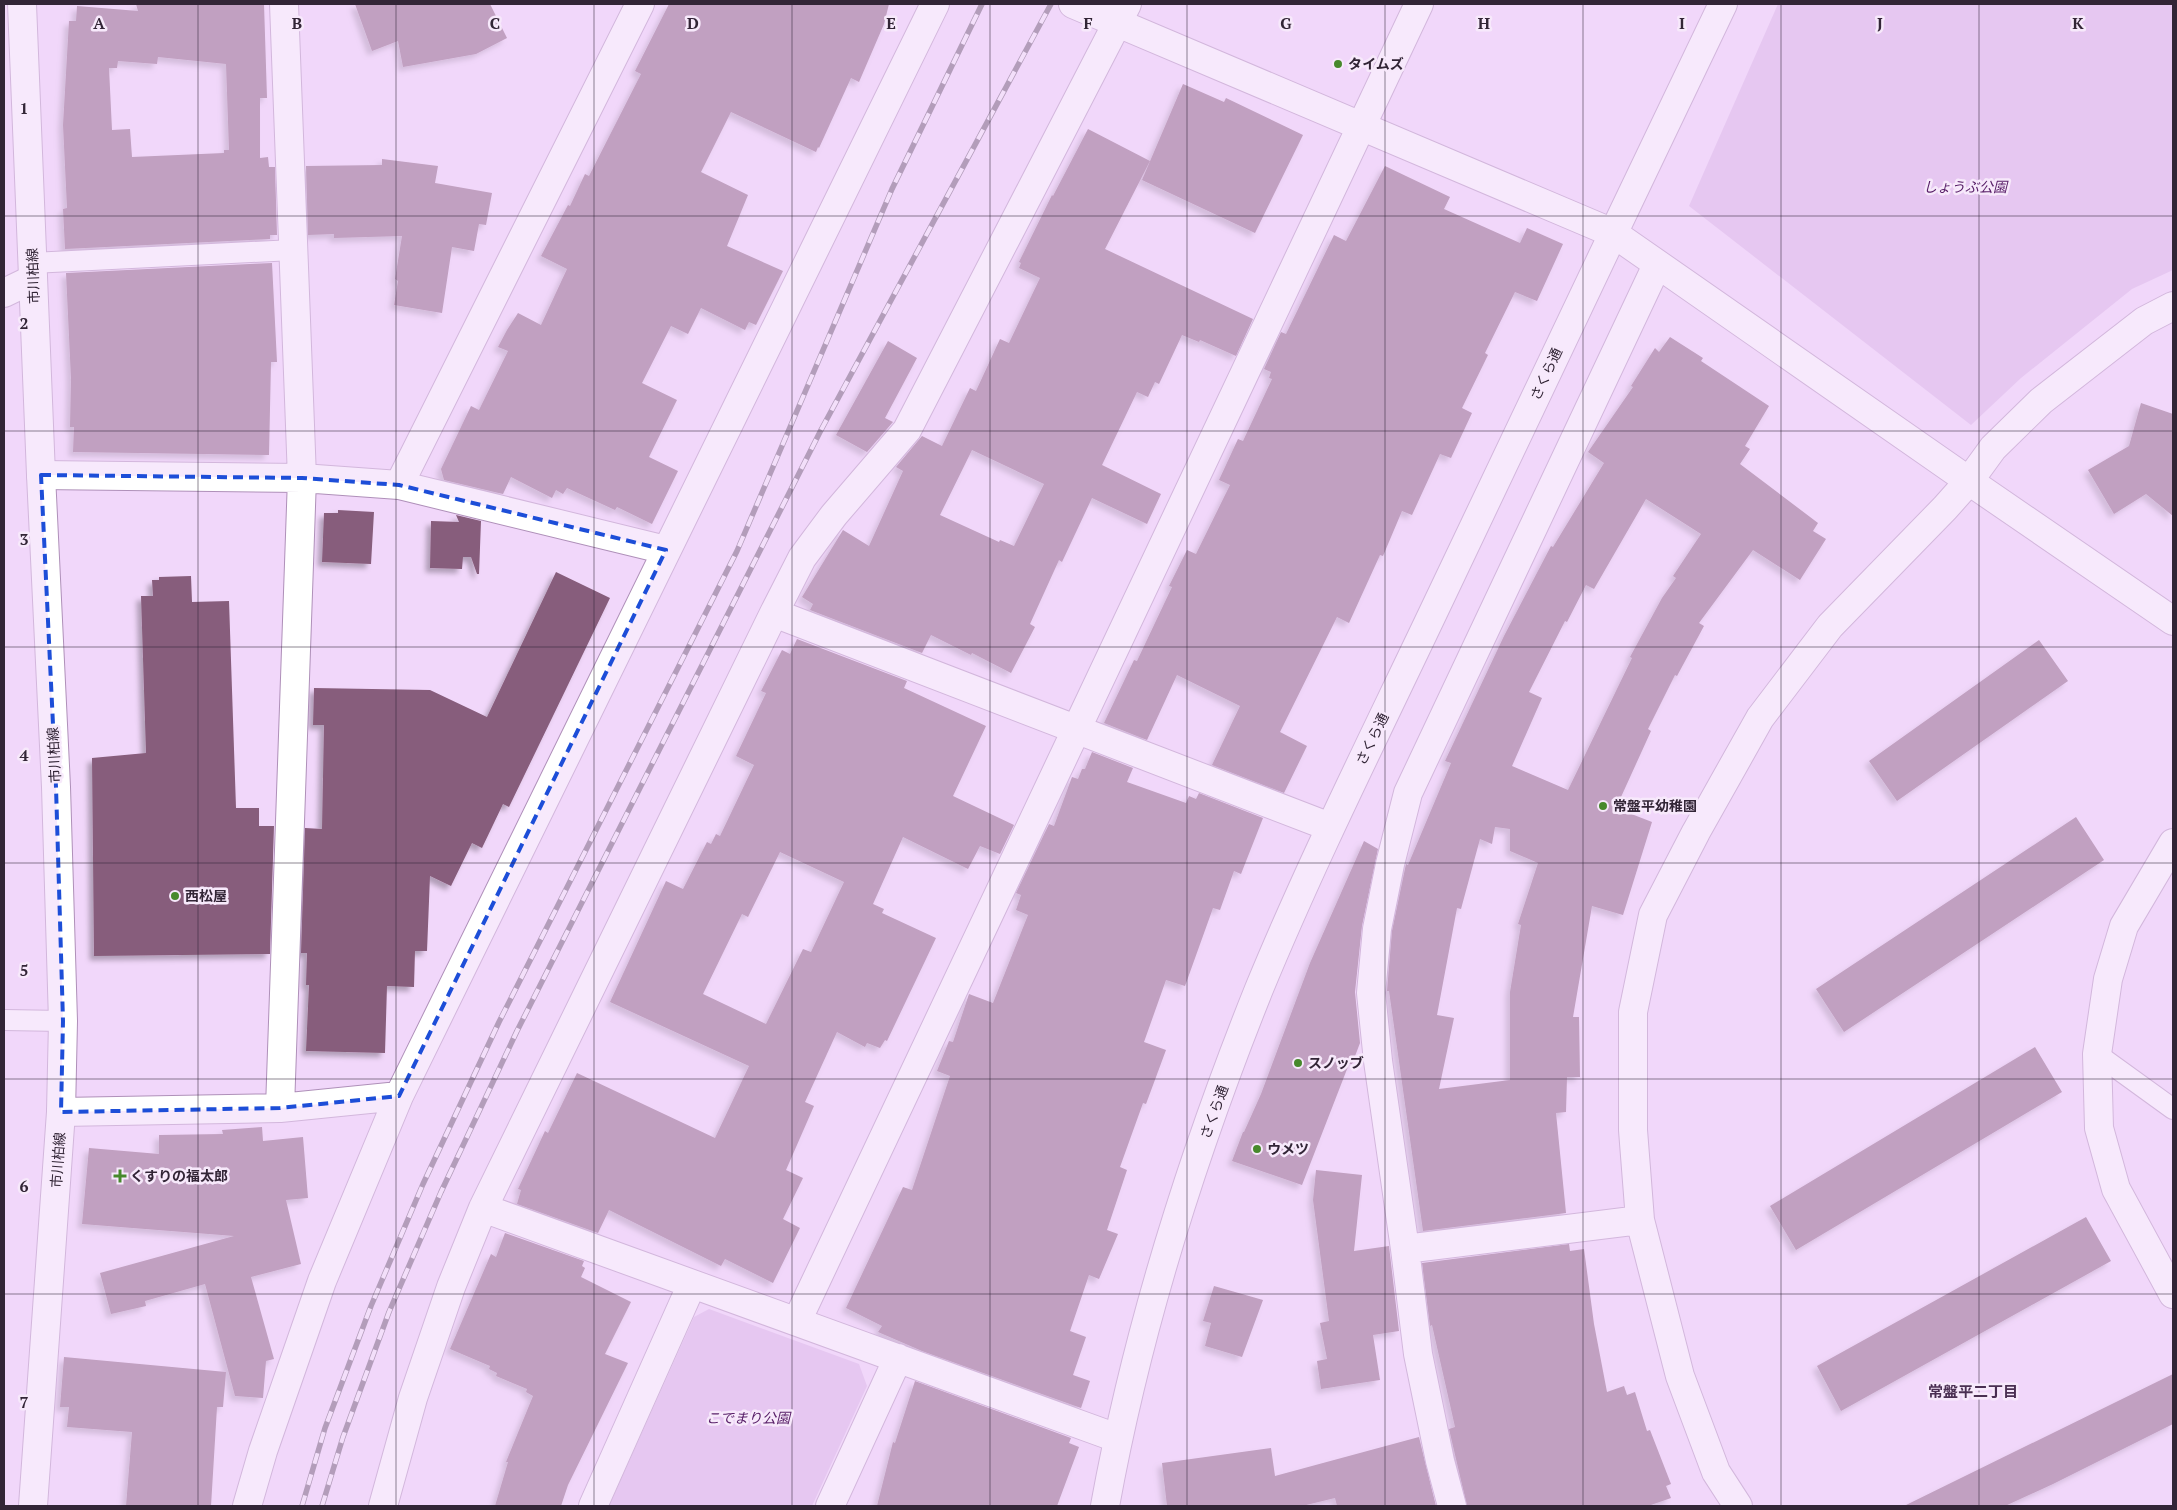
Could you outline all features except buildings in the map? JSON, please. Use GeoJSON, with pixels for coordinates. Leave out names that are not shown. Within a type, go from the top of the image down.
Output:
{"type":"FeatureCollection","features":[{"type":"Feature","properties":{"kind":"street","name":"市川柏線"},"geometry":{"type":"LineString","coordinates":[[22,4],[56,786],[63,1021],[61,1112],[33,1506]]}},
{"type":"Feature","properties":{"kind":"street"},"geometry":{"type":"LineString","coordinates":[[280,1108],[302,478],[284,4]]}},
{"type":"Feature","properties":{"kind":"street"},"geometry":{"type":"LineString","coordinates":[[399,485],[640,4]]}},
{"type":"Feature","properties":{"kind":"street"},"geometry":{"type":"LineString","coordinates":[[247,1506],[263,1451],[322,1282],[400,1096],[935,4]]}},
{"type":"Feature","properties":{"kind":"street"},"geometry":{"type":"LineString","coordinates":[[1073,4],[1122,13],[1361,126],[1613,233],[1968,481],[2173,621]]}},
{"type":"Feature","properties":{"kind":"street"},"geometry":{"type":"LineString","coordinates":[[797,1321],[1419,4]]}},
{"type":"Feature","properties":{"kind":"street","name":"さくら通"},"geometry":{"type":"LineString","coordinates":[[1105,1506],[1117,1438],[1152,1303],[1190,1175],[1259,990],[1330,827],[1723,4]]}},
{"type":"Feature","properties":{"kind":"street"},"geometry":{"type":"LineString","coordinates":[[383,1506],[412,1398],[451,1287],[483,1208],[774,613],[802,558],[834,515],[907,430],[1122,13]]}},
{"type":"Feature","properties":{"kind":"street"},"geometry":{"type":"LineString","coordinates":[[1452,1506],[1440,1461],[1418,1354],[1378,1061],[1371,993],[1377,929],[1392,855],[1408,793],[1657,265]]}},
{"type":"Feature","properties":{"kind":"street"},"geometry":{"type":"LineString","coordinates":[[4,293],[33,271]]}},
{"type":"Feature","properties":{"kind":"street"},"geometry":{"type":"LineString","coordinates":[[1738,1506],[1716,1472],[1680,1376],[1640,1220],[1633,1130],[1633,1012],[1653,915],[1696,832],[1760,718],[1830,626],[1945,508],[1993,448],[2041,401],[2144,320],[2173,306]]}},
{"type":"Feature","properties":{"kind":"street"},"geometry":{"type":"LineString","coordinates":[[41,475],[302,478],[399,485],[666,550]]}},
{"type":"Feature","properties":{"kind":"street"},"geometry":{"type":"LineString","coordinates":[[774,613],[1330,827]]}},
{"type":"Feature","properties":{"kind":"street"},"geometry":{"type":"LineString","coordinates":[[2173,843],[2124,926],[2108,979],[2097,1054],[2099,1128],[2116,1189],[2173,1294]]}},
{"type":"Feature","properties":{"kind":"street"},"geometry":{"type":"LineString","coordinates":[[61,1112],[280,1108],[400,1096]]}},
{"type":"Feature","properties":{"kind":"street"},"geometry":{"type":"LineString","coordinates":[[483,1208],[1117,1438]]}},
{"type":"Feature","properties":{"kind":"street"},"geometry":{"type":"LineString","coordinates":[[1405,1249],[1640,1220]]}},
{"type":"Feature","properties":{"kind":"street"},"geometry":{"type":"LineString","coordinates":[[592,1506],[692,1284]]}},
{"type":"Feature","properties":{"kind":"street"},"geometry":{"type":"LineString","coordinates":[[830,1506],[898,1358]]}},
{"type":"Feature","properties":{"kind":"lane"},"geometry":{"type":"LineString","coordinates":[[33,271],[293,250]]}},
{"type":"Feature","properties":{"kind":"lane"},"geometry":{"type":"LineString","coordinates":[[4,1020],[63,1021]]}},
{"type":"Feature","properties":{"kind":"lane"},"geometry":{"type":"LineString","coordinates":[[2097,1054],[2173,1109]]}},
{"type":"Feature","properties":{"kind":"highlighted area"},"geometry":{"type":"Polygon","coordinates":[[[41,475],[302,478],[399,485],[666,550],[399,1096],[280,1108],[61,1112],[63,1021],[56,787],[41,475]]]}},
{"type":"Feature","properties":{"kind":"green space","name":"しょうぶ公園"},"geometry":{"type":"Polygon","coordinates":[[[1778,4],[2173,4],[2173,270],[2132,289],[2021,378],[1971,425],[1689,206],[1778,4]]]}},
{"type":"Feature","properties":{"kind":"green space","name":"こでまり公園"},"geometry":{"type":"Polygon","coordinates":[[[709,1309],[859,1364],[867,1386],[812,1506],[609,1506],[694,1317],[709,1309]]]}},
{"type":"Feature","properties":{"kind":"railway"},"geometry":{"type":"LineString","coordinates":[[302,1506],[325,1428],[371,1306],[423,1184],[499,1022],[737,551],[892,189],[982,4]]}},
{"type":"Feature","properties":{"kind":"railway"},"geometry":{"type":"LineString","coordinates":[[322,1506],[343,1437],[389,1312],[441,1192],[517,1031],[821,430],[1051,4]]}},
{"type":"Feature","properties":{"kind":"place","name":"タイムズ"},"geometry":{"type":"Point","coordinates":[1338,64]}},
{"type":"Feature","properties":{"kind":"place","name":"常盤平幼稚園"},"geometry":{"type":"Point","coordinates":[1603,806]}},
{"type":"Feature","properties":{"kind":"place","name":"西松屋"},"geometry":{"type":"Point","coordinates":[175,896]}},
{"type":"Feature","properties":{"kind":"place","name":"スノッブ"},"geometry":{"type":"Point","coordinates":[1298,1063]}},
{"type":"Feature","properties":{"kind":"place","name":"ウメツ"},"geometry":{"type":"Point","coordinates":[1257,1149]}},
{"type":"Feature","properties":{"kind":"place","name":"くすりの福太郎"},"geometry":{"type":"Point","coordinates":[120,1176]}},
{"type":"Feature","properties":{"kind":"district","name":"常盤平二丁目"},"geometry":{"type":"Point","coordinates":[1973,1392]}}]}
